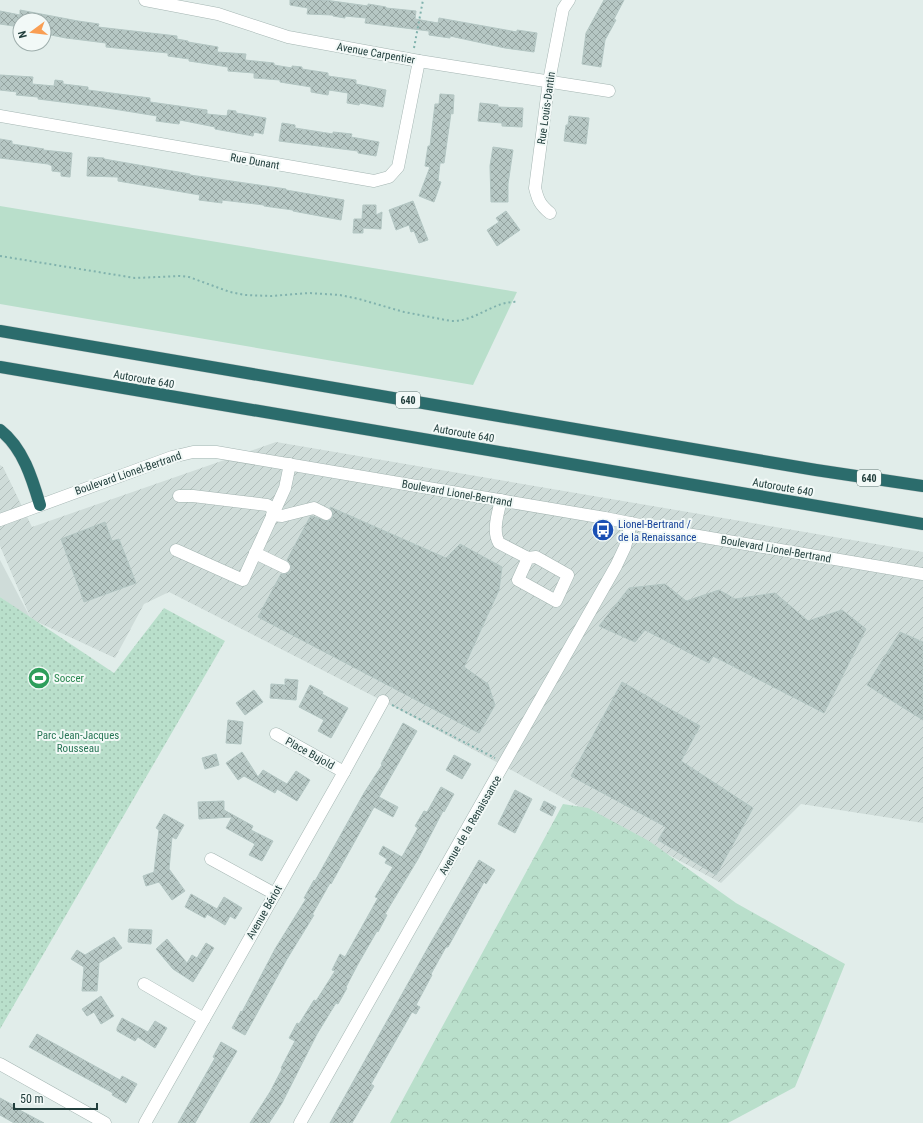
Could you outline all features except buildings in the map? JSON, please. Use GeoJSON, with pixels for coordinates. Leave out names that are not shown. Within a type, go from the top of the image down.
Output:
{"type":"FeatureCollection","features":[{"type":"Feature","properties":{"kind":"highway","name":"Autoroute 640"},"geometry":{"type":"LineString","coordinates":[[0,331],[816,470],[923,486]]}},
{"type":"Feature","properties":{"kind":"highway","name":"Autoroute 640"},"geometry":{"type":"LineString","coordinates":[[0,367],[923,524]]}},
{"type":"Feature","properties":{"kind":"highway"},"geometry":{"type":"LineString","coordinates":[[0,430],[11,441],[30,472],[40,505]]}},
{"type":"Feature","properties":{"kind":"street","name":"Avenue Carpentier"},"geometry":{"type":"LineString","coordinates":[[146,0],[218,14],[288,37],[415,60],[609,91]]}},
{"type":"Feature","properties":{"kind":"street","name":"Rue Louis-Dantin"},"geometry":{"type":"LineString","coordinates":[[550,213],[542,206],[535,188],[549,81],[564,9],[569,0]]}},
{"type":"Feature","properties":{"kind":"street","name":"Rue Dunant"},"geometry":{"type":"LineString","coordinates":[[0,116],[374,181],[389,177],[398,167],[415,60]]}},
{"type":"Feature","properties":{"kind":"street","name":"Boulevard Lionel-Bertrand"},"geometry":{"type":"LineString","coordinates":[[0,520],[183,453],[216,452],[923,574]]}},
{"type":"Feature","properties":{"kind":"street"},"geometry":{"type":"LineString","coordinates":[[176,550],[243,580],[254,553],[285,488],[290,464]]}},
{"type":"Feature","properties":{"kind":"street"},"geometry":{"type":"LineString","coordinates":[[179,496],[193,496],[267,505],[273,512],[282,516],[314,508],[326,514]]}},
{"type":"Feature","properties":{"kind":"street"},"geometry":{"type":"LineString","coordinates":[[501,500],[496,530],[497,539],[503,546],[528,558]]}},
{"type":"Feature","properties":{"kind":"street","name":"Avenue de la Renaissance"},"geometry":{"type":"LineString","coordinates":[[300,1123],[616,566],[625,547],[631,523]]}},
{"type":"Feature","properties":{"kind":"street"},"geometry":{"type":"LineString","coordinates":[[254,553],[284,567]]}},
{"type":"Feature","properties":{"kind":"street","name":"Avenue Bériot"},"geometry":{"type":"LineString","coordinates":[[145,1123],[344,772],[383,700]]}},
{"type":"Feature","properties":{"kind":"street","name":"Place Bujold"},"geometry":{"type":"LineString","coordinates":[[276,734],[344,772]]}},
{"type":"Feature","properties":{"kind":"street"},"geometry":{"type":"LineString","coordinates":[[211,859],[275,894]]}},
{"type":"Feature","properties":{"kind":"street"},"geometry":{"type":"LineString","coordinates":[[144,984],[204,1019]]}},
{"type":"Feature","properties":{"kind":"street"},"geometry":{"type":"LineString","coordinates":[[0,1064],[105,1123]]}},
{"type":"Feature","properties":{"kind":"path"},"geometry":{"type":"LineString","coordinates":[[415,60],[423,0]]}},
{"type":"Feature","properties":{"kind":"path"},"geometry":{"type":"LineString","coordinates":[[0,256],[135,278],[189,277],[230,292],[245,295],[271,296],[309,293],[340,295],[404,312],[451,321],[458,321],[478,316],[504,303],[518,302]]}},
{"type":"Feature","properties":{"kind":"path"},"geometry":{"type":"LineString","coordinates":[[383,700],[505,763]]}},
{"type":"Feature","properties":{"kind":"shaded area"},"geometry":{"type":"Polygon","coordinates":[[[276,442],[923,552],[923,823],[801,804],[721,883],[383,701],[169,592],[144,604],[115,658],[31,619],[0,546],[0,465],[3,467],[32,527],[276,442]]]}},
{"type":"Feature","properties":{"kind":"shaded area"},"geometry":{"type":"Polygon","coordinates":[[[0,560],[31,619],[0,597],[0,560]]]}},
{"type":"Feature","properties":{"kind":"green space"},"geometry":{"type":"Polygon","coordinates":[[[0,206],[517,292],[473,385],[0,304],[0,206]]]}},
{"type":"Feature","properties":{"kind":"green space","name":"Parc Jean-Jacques Rousseau"},"geometry":{"type":"Polygon","coordinates":[[[0,597],[114,673],[164,608],[225,641],[0,1029],[0,597]]]}},
{"type":"Feature","properties":{"kind":"green space"},"geometry":{"type":"Polygon","coordinates":[[[563,804],[588,808],[649,841],[736,903],[845,964],[795,1087],[728,1123],[390,1123],[563,804]]]}},
{"type":"Feature","properties":{"kind":"place","name":"Lionel-Bertrand / de la Renaissance"},"geometry":{"type":"Point","coordinates":[603,530]}},
{"type":"Feature","properties":{"kind":"place","name":"Soccer"},"geometry":{"type":"Point","coordinates":[39,678]}}]}
